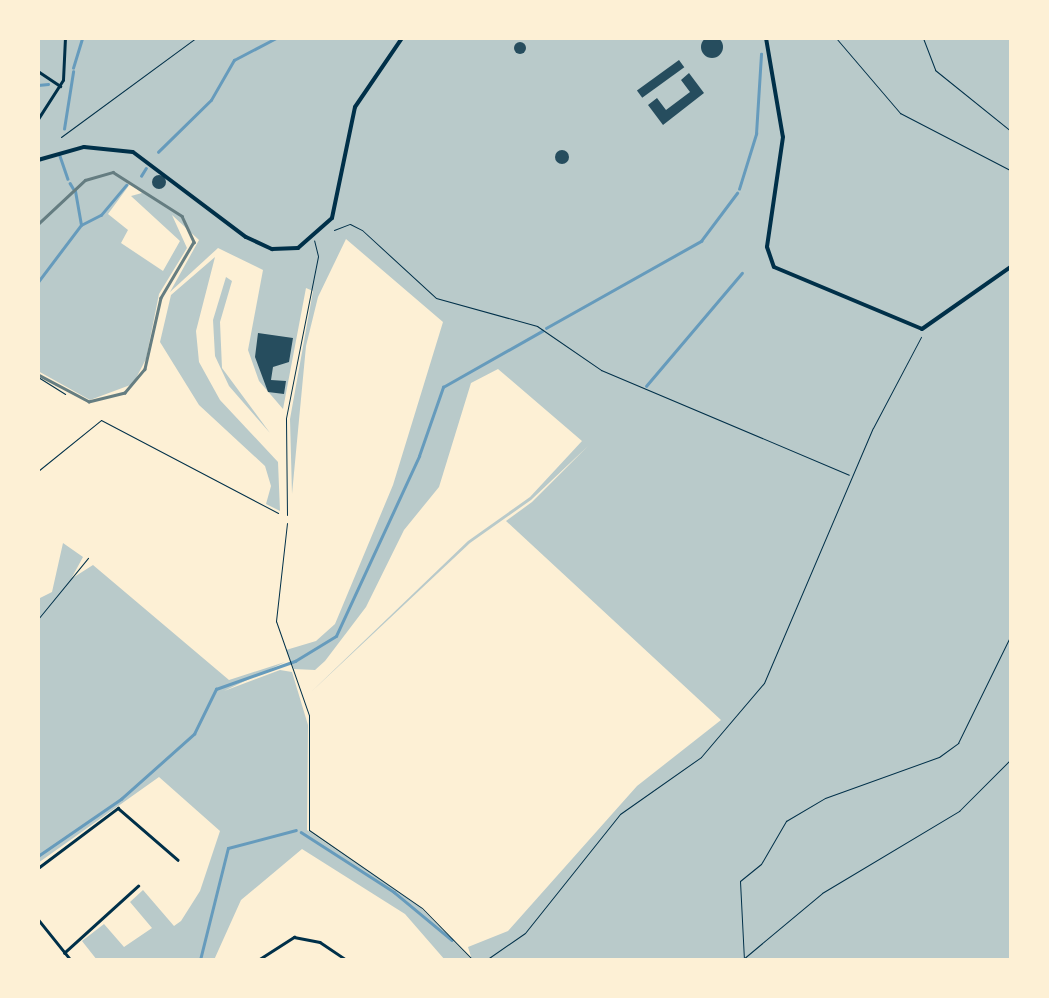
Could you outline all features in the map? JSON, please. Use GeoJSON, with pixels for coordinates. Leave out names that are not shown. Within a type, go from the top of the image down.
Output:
{"type":"FeatureCollection","features":[{"type":"Feature","properties":{"kind":"main road"},"geometry":{"type":"LineString","coordinates":[[38,160],[84,147],[122,148],[160,167],[255,242],[288,251],[314,240],[336,208],[355,106],[402,38]]}},
{"type":"Feature","properties":{"kind":"main road"},"geometry":{"type":"LineString","coordinates":[[766,38],[784,148],[767,247],[771,263],[922,328],[1012,266]]}},
{"type":"Feature","properties":{"kind":"street"},"geometry":{"type":"LineString","coordinates":[[38,118],[60,86],[65,38]]}},
{"type":"Feature","properties":{"kind":"street"},"geometry":{"type":"LineString","coordinates":[[38,71],[60,86]]}},
{"type":"Feature","properties":{"kind":"street"},"geometry":{"type":"LineString","coordinates":[[38,868],[118,808],[178,860]]}},
{"type":"Feature","properties":{"kind":"street"},"geometry":{"type":"LineString","coordinates":[[64,952],[138,886]]}},
{"type":"Feature","properties":{"kind":"street"},"geometry":{"type":"LineString","coordinates":[[38,920],[71,960]]}},
{"type":"Feature","properties":{"kind":"street"},"geometry":{"type":"LineString","coordinates":[[258,960],[294,937],[320,942],[347,960]]}},
{"type":"Feature","properties":{"kind":"lane"},"geometry":{"type":"LineString","coordinates":[[286,514],[286,418],[318,256],[314,240]]}},
{"type":"Feature","properties":{"kind":"path"},"geometry":{"type":"LineString","coordinates":[[62,138],[196,38]]}},
{"type":"Feature","properties":{"kind":"path"},"geometry":{"type":"LineString","coordinates":[[836,38],[900,113],[1012,172]]}},
{"type":"Feature","properties":{"kind":"path"},"geometry":{"type":"LineString","coordinates":[[922,38],[932,66],[1012,132]]}},
{"type":"Feature","properties":{"kind":"path"},"geometry":{"type":"LineString","coordinates":[[334,230],[350,224],[362,230],[436,298],[537,326],[601,370],[852,476]]}},
{"type":"Feature","properties":{"kind":"path"},"geometry":{"type":"LineString","coordinates":[[486,960],[525,934],[620,814],[701,757],[764,683],[852,476],[922,328]]}},
{"type":"Feature","properties":{"kind":"path"},"geometry":{"type":"LineString","coordinates":[[38,378],[66,394]]}},
{"type":"Feature","properties":{"kind":"path"},"geometry":{"type":"LineString","coordinates":[[38,471],[101,420],[286,514],[276,622],[309,715],[309,830],[422,908],[473,960]]}},
{"type":"Feature","properties":{"kind":"path"},"geometry":{"type":"LineString","coordinates":[[38,619],[88,558]]}},
{"type":"Feature","properties":{"kind":"path"},"geometry":{"type":"LineString","coordinates":[[743,960],[740,881],[760,864],[786,821],[826,798],[940,757],[958,743],[1012,632]]}},
{"type":"Feature","properties":{"kind":"path"},"geometry":{"type":"LineString","coordinates":[[743,960],[822,893],[959,811],[1012,758]]}},
{"type":"Feature","properties":{"kind":"shaded area"},"geometry":{"type":"Polygon","coordinates":[[[38,38],[1011,38],[1011,960],[472,960],[468,947],[508,931],[637,786],[721,720],[506,521],[532,502],[588,446],[531,500],[470,543],[310,693],[468,541],[530,497],[582,441],[498,369],[471,383],[439,487],[404,530],[366,607],[315,670],[294,669],[286,650],[316,641],[335,624],[393,485],[443,322],[346,239],[318,297],[306,346],[292,494],[290,419],[313,291],[306,288],[283,409],[259,381],[248,350],[263,270],[218,248],[170,292],[199,240],[172,215],[187,248],[159,294],[146,359],[133,384],[90,400],[38,371],[38,38]],[[130,184],[108,214],[128,230],[121,243],[163,271],[180,241],[131,196],[142,193],[130,184]]]}},
{"type":"Feature","properties":{"kind":"shaded area"},"geometry":{"type":"Polygon","coordinates":[[[215,257],[196,331],[199,362],[220,400],[278,462],[280,511],[266,504],[271,486],[265,466],[199,405],[160,342],[171,295],[215,257]]]}},
{"type":"Feature","properties":{"kind":"shaded area"},"geometry":{"type":"Polygon","coordinates":[[[226,277],[232,281],[220,322],[222,368],[270,433],[229,386],[215,356],[213,320],[226,277]]]}},
{"type":"Feature","properties":{"kind":"shaded area"},"geometry":{"type":"Polygon","coordinates":[[[63,543],[83,557],[71,579],[93,565],[229,680],[285,662],[224,691],[280,670],[292,672],[308,725],[307,830],[420,907],[472,960],[445,960],[405,914],[302,849],[241,900],[214,960],[97,960],[82,941],[104,924],[124,947],[152,928],[130,902],[143,890],[174,926],[181,921],[200,891],[220,831],[159,777],[38,863],[38,599],[52,592],[63,543]]]}},
{"type":"Feature","properties":{"kind":"building"},"geometry":{"type":"Polygon","coordinates":[[[712,36],[720,39],[720,55],[712,58],[704,55],[701,47],[704,39],[712,36]]]}},
{"type":"Feature","properties":{"kind":"building"},"geometry":{"type":"Polygon","coordinates":[[[520,42],[526,48],[520,54],[514,48],[520,42]]]}},
{"type":"Feature","properties":{"kind":"building"},"geometry":{"type":"Polygon","coordinates":[[[679,60],[684,67],[642,98],[637,91],[679,60]]]}},
{"type":"Feature","properties":{"kind":"building"},"geometry":{"type":"Polygon","coordinates":[[[689,73],[704,93],[663,125],[648,105],[657,98],[666,110],[690,92],[681,80],[689,73]]]}},
{"type":"Feature","properties":{"kind":"building"},"geometry":{"type":"Polygon","coordinates":[[[562,150],[569,157],[562,164],[555,157],[562,150]]]}},
{"type":"Feature","properties":{"kind":"building"},"geometry":{"type":"Polygon","coordinates":[[[159,175],[166,182],[159,189],[152,182],[159,175]]]}},
{"type":"Feature","properties":{"kind":"building"},"geometry":{"type":"Polygon","coordinates":[[[258,333],[293,338],[289,362],[273,367],[271,380],[286,381],[284,394],[268,392],[255,357],[258,333]]]}},
{"type":"Feature","properties":{"kind":"waterway"},"geometry":{"type":"LineString","coordinates":[[73,68],[82,38]]}},
{"type":"Feature","properties":{"kind":"waterway"},"geometry":{"type":"LineString","coordinates":[[158,152],[211,100],[234,60],[276,38]]}},
{"type":"Feature","properties":{"kind":"waterway"},"geometry":{"type":"LineString","coordinates":[[739,189],[756,134],[761,54]]}},
{"type":"Feature","properties":{"kind":"waterway"},"geometry":{"type":"LineString","coordinates":[[64,129],[73,72]]}},
{"type":"Feature","properties":{"kind":"waterway"},"geometry":{"type":"LineString","coordinates":[[38,85],[48,84]]}},
{"type":"Feature","properties":{"kind":"waterway"},"geometry":{"type":"LineString","coordinates":[[60,156],[68,179]]}},
{"type":"Feature","properties":{"kind":"waterway"},"geometry":{"type":"LineString","coordinates":[[141,176],[146,168]]}},
{"type":"Feature","properties":{"kind":"waterway"},"geometry":{"type":"LineString","coordinates":[[70,183],[73,188]]}},
{"type":"Feature","properties":{"kind":"waterway"},"geometry":{"type":"LineString","coordinates":[[81,225],[101,215],[126,185]]}},
{"type":"Feature","properties":{"kind":"waterway"},"geometry":{"type":"LineString","coordinates":[[38,282],[81,225],[75,191]]}},
{"type":"Feature","properties":{"kind":"waterway"},"geometry":{"type":"LineString","coordinates":[[546,328],[701,241],[737,193]]}},
{"type":"Feature","properties":{"kind":"waterway"},"geometry":{"type":"LineString","coordinates":[[646,386],[742,273]]}},
{"type":"Feature","properties":{"kind":"waterway"},"geometry":{"type":"LineString","coordinates":[[38,856],[121,799],[194,734],[216,689],[295,661],[336,636],[419,456],[443,387],[542,331]]}},
{"type":"Feature","properties":{"kind":"waterway"},"geometry":{"type":"LineString","coordinates":[[200,960],[228,848],[296,830]]}},
{"type":"Feature","properties":{"kind":"waterway"},"geometry":{"type":"LineString","coordinates":[[301,832],[394,892],[452,940]]}},
{"type":"Feature","properties":{"kind":"tram line"},"geometry":{"type":"LineString","coordinates":[[38,224],[85,180],[113,172],[182,216],[194,242],[161,298],[145,369],[125,393],[89,402],[38,375]]}}]}
